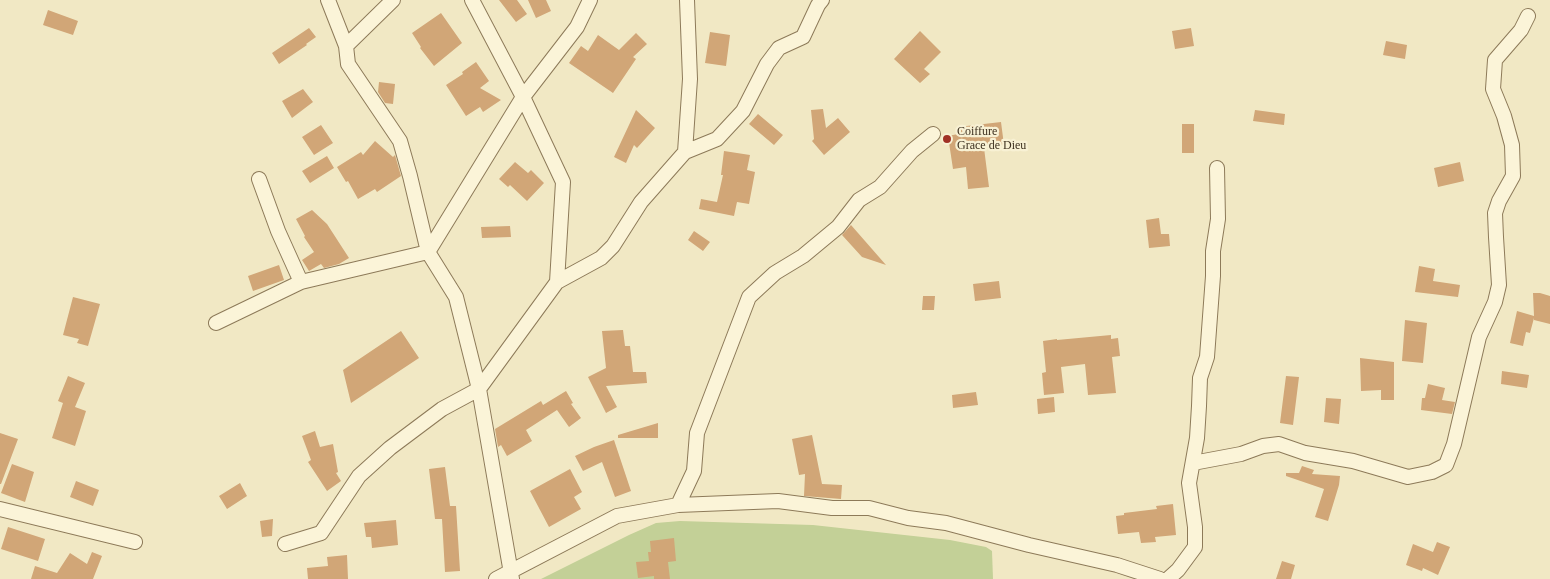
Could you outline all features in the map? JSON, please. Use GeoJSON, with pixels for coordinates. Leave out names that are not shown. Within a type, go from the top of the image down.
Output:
{"type":"FeatureCollection","features":[{"type":"Feature","properties":{"kind":"street"},"geometry":{"type":"LineString","coordinates":[[328,0],[346,46],[348,64],[400,142],[428,252],[456,297],[479,389],[511,576]]}},
{"type":"Feature","properties":{"kind":"street"},"geometry":{"type":"LineString","coordinates":[[346,46],[393,0]]}},
{"type":"Feature","properties":{"kind":"street"},"geometry":{"type":"LineString","coordinates":[[472,0],[523,97],[563,182],[557,282]]}},
{"type":"Feature","properties":{"kind":"street"},"geometry":{"type":"LineString","coordinates":[[216,323],[300,282],[428,252],[523,97],[577,27],[590,0]]}},
{"type":"Feature","properties":{"kind":"street"},"geometry":{"type":"LineString","coordinates":[[685,152],[690,79],[687,0]]}},
{"type":"Feature","properties":{"kind":"street"},"geometry":{"type":"LineString","coordinates":[[285,544],[321,534],[359,476],[390,448],[442,410],[479,389],[557,282],[600,258],[607,252],[613,246],[641,202],[685,152],[717,139],[743,111],[767,64],[778,48],[803,37],[822,0]]}},
{"type":"Feature","properties":{"kind":"street"},"geometry":{"type":"LineString","coordinates":[[1193,463],[1241,454],[1263,446],[1278,444],[1305,453],[1353,461],[1408,477],[1432,472],[1446,465],[1454,444],[1480,337],[1500,285],[1495,213],[1499,201],[1513,176],[1512,145],[1494,89],[1495,60],[1522,30],[1528,16]]}},
{"type":"Feature","properties":{"kind":"street"},"geometry":{"type":"LineString","coordinates":[[678,505],[694,471],[697,433],[749,297],[775,273],[803,256],[838,227],[858,200],[880,187],[912,151],[933,134]]}},
{"type":"Feature","properties":{"kind":"street"},"geometry":{"type":"LineString","coordinates":[[1168,579],[1178,570],[1195,547],[1195,527],[1189,483],[1199,406],[1200,378],[1207,357],[1212,251],[1218,220],[1217,168]]}},
{"type":"Feature","properties":{"kind":"street"},"geometry":{"type":"LineString","coordinates":[[259,179],[278,231],[300,282]]}},
{"type":"Feature","properties":{"kind":"street"},"geometry":{"type":"LineString","coordinates":[[496,579],[511,576],[617,516],[678,505],[778,501],[832,508],[869,508],[908,518],[946,522],[1029,545],[1118,565],[1160,579]]}},
{"type":"Feature","properties":{"kind":"street"},"geometry":{"type":"LineString","coordinates":[[0,510],[135,542]]}},
{"type":"Feature","properties":{"kind":"green space"},"geometry":{"type":"Polygon","coordinates":[[[680,521],[813,525],[950,540],[986,547],[992,551],[993,579],[541,579],[656,523],[680,521]]]}},
{"type":"Feature","properties":{"kind":"building"},"geometry":{"type":"Polygon","coordinates":[[[499,0],[517,0],[527,14],[516,22],[499,0]]]}},
{"type":"Feature","properties":{"kind":"building"},"geometry":{"type":"Polygon","coordinates":[[[528,0],[546,0],[551,11],[536,18],[528,0]]]}},
{"type":"Feature","properties":{"kind":"building"},"geometry":{"type":"Polygon","coordinates":[[[48,10],[78,21],[73,35],[43,25],[48,10]]]}},
{"type":"Feature","properties":{"kind":"building"},"geometry":{"type":"Polygon","coordinates":[[[441,13],[462,43],[434,66],[420,48],[412,33],[441,13]]]}},
{"type":"Feature","properties":{"kind":"building"},"geometry":{"type":"Polygon","coordinates":[[[309,28],[316,37],[279,64],[272,53],[309,28]]]}},
{"type":"Feature","properties":{"kind":"building"},"geometry":{"type":"Polygon","coordinates":[[[1191,28],[1194,46],[1175,49],[1172,31],[1191,28]]]}},
{"type":"Feature","properties":{"kind":"building"},"geometry":{"type":"Polygon","coordinates":[[[920,31],[941,52],[924,69],[930,74],[920,83],[894,59],[920,31]]]}},
{"type":"Feature","properties":{"kind":"building"},"geometry":{"type":"Polygon","coordinates":[[[710,32],[730,35],[726,66],[705,63],[710,32]]]}},
{"type":"Feature","properties":{"kind":"building"},"geometry":{"type":"Polygon","coordinates":[[[636,33],[647,44],[633,57],[636,59],[613,93],[569,63],[581,46],[588,51],[598,35],[619,50],[636,33]]]}},
{"type":"Feature","properties":{"kind":"building"},"geometry":{"type":"Polygon","coordinates":[[[1386,41],[1407,45],[1405,59],[1383,55],[1386,41]]]}},
{"type":"Feature","properties":{"kind":"building"},"geometry":{"type":"Polygon","coordinates":[[[476,62],[489,81],[480,88],[501,100],[483,112],[480,107],[466,116],[446,85],[463,74],[462,72],[476,62]]]}},
{"type":"Feature","properties":{"kind":"building"},"geometry":{"type":"Polygon","coordinates":[[[379,82],[395,84],[393,104],[385,103],[378,92],[379,82]]]}},
{"type":"Feature","properties":{"kind":"building"},"geometry":{"type":"Polygon","coordinates":[[[303,89],[313,102],[292,118],[282,101],[303,89]]]}},
{"type":"Feature","properties":{"kind":"building"},"geometry":{"type":"Polygon","coordinates":[[[823,109],[826,128],[838,118],[850,132],[824,155],[812,141],[814,139],[811,110],[823,109]]]}},
{"type":"Feature","properties":{"kind":"building"},"geometry":{"type":"Polygon","coordinates":[[[636,110],[655,128],[637,148],[634,145],[626,163],[614,157],[636,110]]]}},
{"type":"Feature","properties":{"kind":"building"},"geometry":{"type":"Polygon","coordinates":[[[1255,110],[1285,114],[1284,125],[1253,121],[1255,110]]]}},
{"type":"Feature","properties":{"kind":"building"},"geometry":{"type":"Polygon","coordinates":[[[758,114],[783,135],[774,145],[749,124],[758,114]]]}},
{"type":"Feature","properties":{"kind":"building"},"geometry":{"type":"Polygon","coordinates":[[[1001,122],[1004,145],[984,148],[989,187],[968,189],[966,167],[953,169],[948,136],[958,134],[958,127],[1001,122]]]}},
{"type":"Feature","properties":{"kind":"building"},"geometry":{"type":"Polygon","coordinates":[[[1182,124],[1194,124],[1194,153],[1182,153],[1182,124]]]}},
{"type":"Feature","properties":{"kind":"building"},"geometry":{"type":"Polygon","coordinates":[[[321,125],[333,143],[314,155],[302,137],[321,125]]]}},
{"type":"Feature","properties":{"kind":"building"},"geometry":{"type":"Polygon","coordinates":[[[375,141],[393,157],[395,155],[401,176],[377,192],[375,189],[358,199],[348,181],[346,182],[337,167],[361,152],[363,155],[375,141]]]}},
{"type":"Feature","properties":{"kind":"building"},"geometry":{"type":"Polygon","coordinates":[[[724,151],[750,155],[747,170],[755,172],[749,204],[737,202],[734,216],[699,209],[701,199],[717,202],[723,175],[721,175],[724,151]]]}},
{"type":"Feature","properties":{"kind":"building"},"geometry":{"type":"Polygon","coordinates":[[[327,156],[334,168],[310,183],[302,171],[327,156]]]}},
{"type":"Feature","properties":{"kind":"building"},"geometry":{"type":"Polygon","coordinates":[[[515,162],[528,173],[531,170],[544,183],[527,201],[510,185],[508,187],[499,179],[515,162]]]}},
{"type":"Feature","properties":{"kind":"building"},"geometry":{"type":"Polygon","coordinates":[[[1460,162],[1464,181],[1438,187],[1434,168],[1460,162]]]}},
{"type":"Feature","properties":{"kind":"building"},"geometry":{"type":"Polygon","coordinates":[[[312,210],[327,224],[349,258],[339,264],[324,268],[321,264],[309,271],[302,260],[314,252],[304,237],[296,219],[312,210]]]}},
{"type":"Feature","properties":{"kind":"building"},"geometry":{"type":"Polygon","coordinates":[[[1159,218],[1161,234],[1169,234],[1170,246],[1149,248],[1146,220],[1159,218]]]}},
{"type":"Feature","properties":{"kind":"building"},"geometry":{"type":"Polygon","coordinates":[[[851,225],[886,265],[862,257],[842,235],[851,225]]]}},
{"type":"Feature","properties":{"kind":"building"},"geometry":{"type":"Polygon","coordinates":[[[510,226],[511,237],[482,238],[481,227],[510,226]]]}},
{"type":"Feature","properties":{"kind":"building"},"geometry":{"type":"Polygon","coordinates":[[[694,231],[710,242],[703,251],[688,240],[694,231]]]}},
{"type":"Feature","properties":{"kind":"building"},"geometry":{"type":"Polygon","coordinates":[[[279,265],[284,280],[253,291],[248,276],[279,265]]]}},
{"type":"Feature","properties":{"kind":"building"},"geometry":{"type":"Polygon","coordinates":[[[1419,266],[1435,269],[1433,281],[1460,285],[1458,297],[1415,292],[1419,266]]]}},
{"type":"Feature","properties":{"kind":"building"},"geometry":{"type":"Polygon","coordinates":[[[999,281],[1001,298],[975,301],[973,284],[999,281]]]}},
{"type":"Feature","properties":{"kind":"building"},"geometry":{"type":"Polygon","coordinates":[[[1533,293],[1550,296],[1550,324],[1534,320],[1534,318],[1530,333],[1526,332],[1523,346],[1510,343],[1517,311],[1534,316],[1533,293]]]}},
{"type":"Feature","properties":{"kind":"building"},"geometry":{"type":"Polygon","coordinates":[[[923,296],[935,296],[934,310],[922,310],[923,296]]]}},
{"type":"Feature","properties":{"kind":"building"},"geometry":{"type":"Polygon","coordinates":[[[73,297],[100,304],[88,346],[77,343],[79,339],[63,335],[73,297]]]}},
{"type":"Feature","properties":{"kind":"building"},"geometry":{"type":"Polygon","coordinates":[[[1405,320],[1427,323],[1423,363],[1402,361],[1405,320]]]}},
{"type":"Feature","properties":{"kind":"building"},"geometry":{"type":"Polygon","coordinates":[[[623,330],[625,346],[630,346],[633,372],[646,372],[647,383],[606,386],[617,407],[606,413],[588,377],[606,368],[602,331],[623,330]]]}},
{"type":"Feature","properties":{"kind":"building"},"geometry":{"type":"Polygon","coordinates":[[[401,331],[419,358],[351,403],[343,370],[401,331]]]}},
{"type":"Feature","properties":{"kind":"building"},"geometry":{"type":"Polygon","coordinates":[[[1111,335],[1111,339],[1118,338],[1120,356],[1112,357],[1116,393],[1088,395],[1085,364],[1061,367],[1064,393],[1044,395],[1042,373],[1046,372],[1043,341],[1111,335]]]}},
{"type":"Feature","properties":{"kind":"building"},"geometry":{"type":"Polygon","coordinates":[[[1360,358],[1394,362],[1394,400],[1381,400],[1381,390],[1361,391],[1360,358]]]}},
{"type":"Feature","properties":{"kind":"building"},"geometry":{"type":"Polygon","coordinates":[[[1502,371],[1529,375],[1527,388],[1501,384],[1502,371]]]}},
{"type":"Feature","properties":{"kind":"building"},"geometry":{"type":"Polygon","coordinates":[[[68,376],[85,383],[75,407],[86,411],[75,446],[52,438],[63,403],[58,401],[68,376]]]}},
{"type":"Feature","properties":{"kind":"building"},"geometry":{"type":"Polygon","coordinates":[[[1286,376],[1299,377],[1293,425],[1280,423],[1286,376]]]}},
{"type":"Feature","properties":{"kind":"building"},"geometry":{"type":"Polygon","coordinates":[[[1428,384],[1445,388],[1442,400],[1455,402],[1452,414],[1421,410],[1422,398],[1425,398],[1428,384]]]}},
{"type":"Feature","properties":{"kind":"building"},"geometry":{"type":"Polygon","coordinates":[[[566,391],[573,403],[571,404],[581,418],[569,427],[557,410],[526,430],[532,441],[507,456],[501,445],[498,447],[495,429],[541,401],[543,405],[566,391]]]}},
{"type":"Feature","properties":{"kind":"building"},"geometry":{"type":"Polygon","coordinates":[[[976,392],[978,405],[953,408],[952,395],[976,392]]]}},
{"type":"Feature","properties":{"kind":"building"},"geometry":{"type":"Polygon","coordinates":[[[1054,397],[1055,412],[1038,414],[1037,399],[1054,397]]]}},
{"type":"Feature","properties":{"kind":"building"},"geometry":{"type":"Polygon","coordinates":[[[1326,398],[1341,399],[1339,424],[1324,422],[1326,398]]]}},
{"type":"Feature","properties":{"kind":"building"},"geometry":{"type":"Polygon","coordinates":[[[658,423],[658,438],[618,438],[618,435],[658,423]]]}},
{"type":"Feature","properties":{"kind":"building"},"geometry":{"type":"Polygon","coordinates":[[[315,431],[320,447],[333,444],[338,472],[336,473],[341,481],[327,491],[308,462],[311,460],[302,436],[315,431]]]}},
{"type":"Feature","properties":{"kind":"building"},"geometry":{"type":"Polygon","coordinates":[[[0,433],[18,439],[1,484],[0,484],[0,433]]]}},
{"type":"Feature","properties":{"kind":"building"},"geometry":{"type":"Polygon","coordinates":[[[812,435],[822,484],[842,485],[841,499],[804,496],[805,474],[799,475],[792,439],[812,435]]]}},
{"type":"Feature","properties":{"kind":"building"},"geometry":{"type":"Polygon","coordinates":[[[614,440],[631,491],[615,497],[602,462],[583,471],[575,456],[614,440]]]}},
{"type":"Feature","properties":{"kind":"building"},"geometry":{"type":"Polygon","coordinates":[[[12,464],[34,472],[25,502],[1,493],[12,464]]]}},
{"type":"Feature","properties":{"kind":"building"},"geometry":{"type":"Polygon","coordinates":[[[1302,466],[1314,470],[1312,474],[1340,476],[1328,521],[1315,517],[1324,489],[1286,476],[1286,473],[1299,473],[1302,466]]]}},
{"type":"Feature","properties":{"kind":"building"},"geometry":{"type":"Polygon","coordinates":[[[445,467],[450,506],[456,506],[460,571],[445,572],[442,519],[435,519],[429,469],[445,467]]]}},
{"type":"Feature","properties":{"kind":"building"},"geometry":{"type":"Polygon","coordinates":[[[570,469],[582,492],[574,497],[581,509],[549,527],[530,491],[570,469]]]}},
{"type":"Feature","properties":{"kind":"building"},"geometry":{"type":"Polygon","coordinates":[[[76,481],[99,490],[93,506],[70,497],[76,481]]]}},
{"type":"Feature","properties":{"kind":"building"},"geometry":{"type":"Polygon","coordinates":[[[240,483],[247,496],[227,509],[219,496],[240,483]]]}},
{"type":"Feature","properties":{"kind":"building"},"geometry":{"type":"Polygon","coordinates":[[[1173,504],[1176,535],[1155,537],[1156,542],[1141,543],[1139,532],[1118,534],[1116,516],[1124,515],[1124,513],[1157,509],[1156,506],[1173,504]]]}},
{"type":"Feature","properties":{"kind":"building"},"geometry":{"type":"Polygon","coordinates":[[[273,519],[272,536],[262,537],[260,521],[273,519]]]}},
{"type":"Feature","properties":{"kind":"building"},"geometry":{"type":"Polygon","coordinates":[[[396,520],[398,545],[372,548],[371,537],[366,537],[364,523],[396,520]]]}},
{"type":"Feature","properties":{"kind":"building"},"geometry":{"type":"Polygon","coordinates":[[[8,527],[45,539],[38,561],[1,549],[8,527]]]}},
{"type":"Feature","properties":{"kind":"building"},"geometry":{"type":"Polygon","coordinates":[[[674,538],[676,561],[668,562],[670,579],[654,579],[654,576],[638,578],[636,562],[649,561],[648,552],[651,552],[650,541],[674,538]]]}},
{"type":"Feature","properties":{"kind":"building"},"geometry":{"type":"Polygon","coordinates":[[[1437,542],[1450,547],[1438,575],[1423,568],[1422,571],[1406,565],[1413,544],[1433,552],[1437,542]]]}},
{"type":"Feature","properties":{"kind":"building"},"geometry":{"type":"Polygon","coordinates":[[[92,552],[102,556],[93,579],[31,579],[35,566],[57,573],[70,553],[87,564],[92,552]]]}},
{"type":"Feature","properties":{"kind":"building"},"geometry":{"type":"Polygon","coordinates":[[[347,555],[348,579],[308,579],[307,568],[328,566],[327,557],[347,555]]]}},
{"type":"Feature","properties":{"kind":"building"},"geometry":{"type":"Polygon","coordinates":[[[1282,561],[1295,565],[1291,579],[1276,579],[1282,561]]]}},
{"type":"Feature","properties":{"kind":"place","name":"Coiffure Grace de Dieu"},"geometry":{"type":"Point","coordinates":[947,139]}}]}
